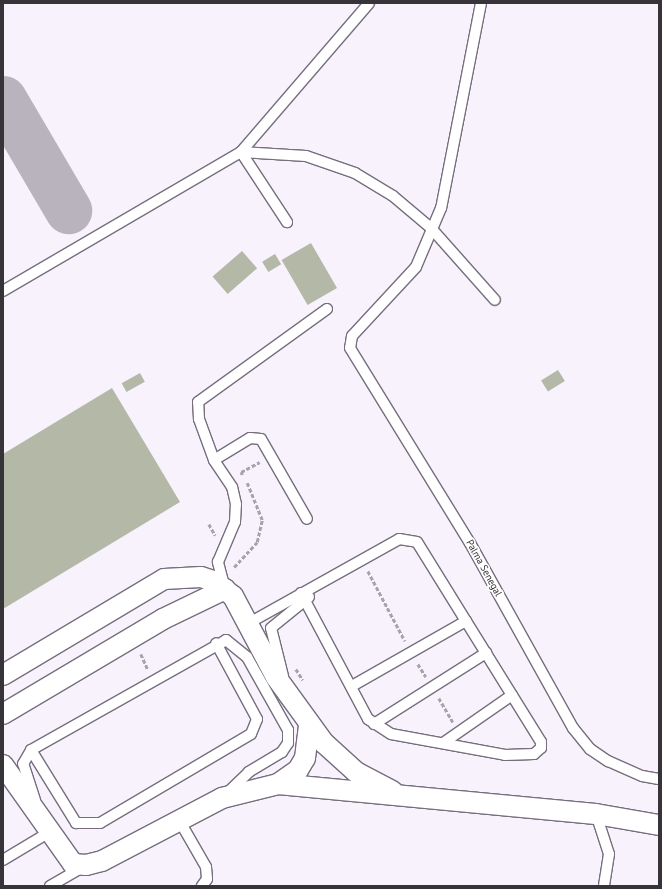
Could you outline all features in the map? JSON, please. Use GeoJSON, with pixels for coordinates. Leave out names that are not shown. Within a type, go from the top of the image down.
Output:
{"type":"FeatureCollection","features":[{"type":"Feature","properties":{"kind":"street"},"geometry":{"type":"LineString","coordinates":[[3,675],[164,579],[201,577],[225,589],[249,623],[275,683],[309,722],[324,743],[356,772],[397,793]]}},
{"type":"Feature","properties":{"kind":"street"},"geometry":{"type":"LineString","coordinates":[[3,714],[163,619],[225,589]]}},
{"type":"Feature","properties":{"kind":"street"},"geometry":{"type":"LineString","coordinates":[[278,784],[298,770],[305,758],[309,722]]}},
{"type":"Feature","properties":{"kind":"street"},"geometry":{"type":"LineString","coordinates":[[3,766],[45,829],[73,864],[86,865],[222,798],[278,784],[347,792],[397,793],[596,814],[659,825]]}},
{"type":"Feature","properties":{"kind":"lane"},"geometry":{"type":"LineString","coordinates":[[3,291],[241,152],[369,3]]}},
{"type":"Feature","properties":{"kind":"lane","name":"Palma Senegal"},"geometry":{"type":"LineString","coordinates":[[481,3],[441,208],[431,228],[416,267],[364,325],[352,336],[350,348],[356,364],[470,543],[573,728],[590,749],[608,761],[642,776],[659,779]]}},
{"type":"Feature","properties":{"kind":"lane"},"geometry":{"type":"LineString","coordinates":[[241,152],[287,222]]}},
{"type":"Feature","properties":{"kind":"lane"},"geometry":{"type":"LineString","coordinates":[[241,152],[306,156],[355,173],[393,196],[431,228],[495,300]]}},
{"type":"Feature","properties":{"kind":"lane"},"geometry":{"type":"LineString","coordinates":[[225,589],[218,562],[235,522],[236,504],[232,487],[214,460],[199,419],[201,398],[327,309]]}},
{"type":"Feature","properties":{"kind":"lane"},"geometry":{"type":"LineString","coordinates":[[214,460],[257,437],[272,454],[307,518]]}},
{"type":"Feature","properties":{"kind":"lane"},"geometry":{"type":"LineString","coordinates":[[249,623],[301,593],[314,588],[399,539],[411,539],[425,550],[466,621],[541,742],[541,748],[534,754],[505,755],[391,734],[374,724],[368,719],[352,686],[301,593]]}},
{"type":"Feature","properties":{"kind":"lane"},"geometry":{"type":"LineString","coordinates":[[222,798],[250,772],[282,752],[288,743],[288,730],[275,683],[271,628],[306,602],[314,588]]}},
{"type":"Feature","properties":{"kind":"lane"},"geometry":{"type":"LineString","coordinates":[[352,686],[466,621]]}},
{"type":"Feature","properties":{"kind":"lane"},"geometry":{"type":"LineString","coordinates":[[3,860],[45,829],[23,764],[31,750],[216,642],[226,640],[234,645],[275,683]]}},
{"type":"Feature","properties":{"kind":"lane"},"geometry":{"type":"LineString","coordinates":[[31,750],[76,823],[100,823],[251,734],[257,719],[216,642]]}},
{"type":"Feature","properties":{"kind":"lane"},"geometry":{"type":"LineString","coordinates":[[374,724],[486,653]]}},
{"type":"Feature","properties":{"kind":"lane"},"geometry":{"type":"LineString","coordinates":[[443,744],[512,695]]}},
{"type":"Feature","properties":{"kind":"lane"},"geometry":{"type":"LineString","coordinates":[[596,814],[609,854],[604,886]]}},
{"type":"Feature","properties":{"kind":"lane"},"geometry":{"type":"LineString","coordinates":[[179,820],[206,867],[207,879],[202,886]]}},
{"type":"Feature","properties":{"kind":"lane"},"geometry":{"type":"LineString","coordinates":[[50,886],[64,883],[86,865]]}},
{"type":"Feature","properties":{"kind":"path"},"geometry":{"type":"LineString","coordinates":[[233,567],[257,542],[262,520],[258,505],[241,472],[272,454]]}},
{"type":"Feature","properties":{"kind":"building"},"geometry":{"type":"Polygon","coordinates":[[[311,243],[337,288],[308,305],[282,260],[311,243]]]}},
{"type":"Feature","properties":{"kind":"building"},"geometry":{"type":"Polygon","coordinates":[[[242,251],[257,268],[228,294],[213,277],[242,251]]]}},
{"type":"Feature","properties":{"kind":"building"},"geometry":{"type":"Polygon","coordinates":[[[275,254],[281,264],[268,272],[262,262],[275,254]]]}},
{"type":"Feature","properties":{"kind":"building"},"geometry":{"type":"Polygon","coordinates":[[[558,370],[565,381],[548,392],[541,381],[558,370]]]}},
{"type":"Feature","properties":{"kind":"building"},"geometry":{"type":"Polygon","coordinates":[[[140,373],[145,382],[126,392],[122,383],[140,373]]]}},
{"type":"Feature","properties":{"kind":"building"},"geometry":{"type":"Polygon","coordinates":[[[112,388],[180,502],[3,609],[3,454],[112,388]]]}},
{"type":"Feature","properties":{"kind":"taxiway"},"geometry":{"type":"LineString","coordinates":[[3,99],[68,210]]}}]}
